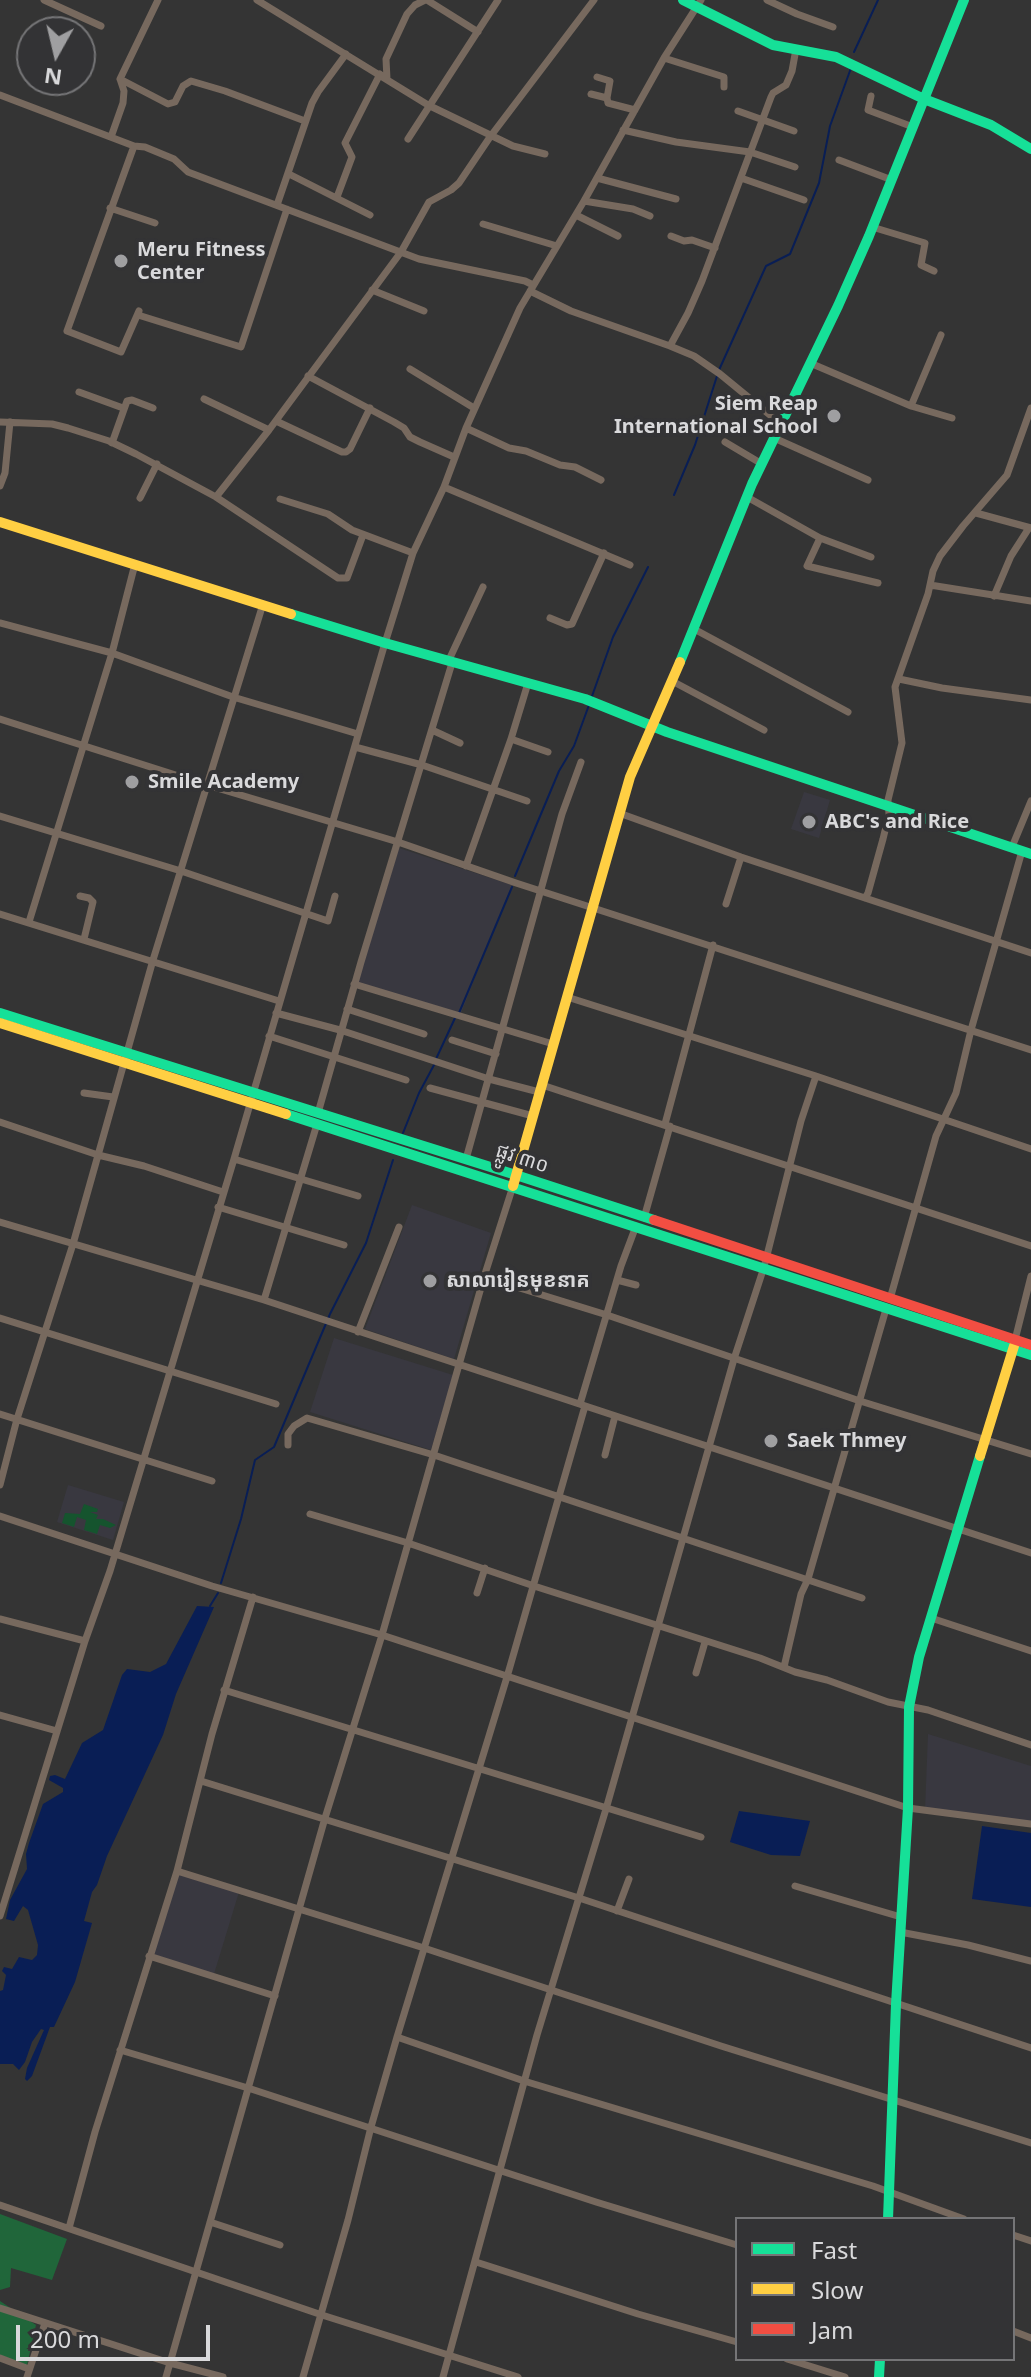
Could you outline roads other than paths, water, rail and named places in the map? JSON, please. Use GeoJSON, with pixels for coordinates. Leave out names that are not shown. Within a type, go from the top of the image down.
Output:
{"type":"FeatureCollection","features":[{"type":"Feature","properties":{"kind":"street"},"geometry":{"type":"LineString","coordinates":[[44,0],[101,26]]}},
{"type":"Feature","properties":{"kind":"street"},"geometry":{"type":"LineString","coordinates":[[111,137],[123,103],[124,91],[120,79],[158,0]]}},
{"type":"Feature","properties":{"kind":"street"},"geometry":{"type":"LineString","coordinates":[[257,0],[428,105],[490,137],[545,154]]}},
{"type":"Feature","properties":{"kind":"street"},"geometry":{"type":"LineString","coordinates":[[337,197],[352,157],[345,145],[347,136],[384,76],[386,59],[407,14],[415,5],[426,0],[478,32]]}},
{"type":"Feature","properties":{"kind":"street"},"geometry":{"type":"LineString","coordinates":[[408,139],[498,0]]}},
{"type":"Feature","properties":{"kind":"street"},"geometry":{"type":"LineString","coordinates":[[216,497],[401,252],[429,202],[459,183],[594,0]]}},
{"type":"Feature","properties":{"kind":"street"},"geometry":{"type":"LineString","coordinates":[[683,0],[698,4],[763,40],[836,57],[924,99],[991,125],[1031,149]]}},
{"type":"Feature","properties":{"kind":"street"},"geometry":{"type":"LineString","coordinates":[[767,0],[833,27]]}},
{"type":"Feature","properties":{"kind":"street"},"geometry":{"type":"LineString","coordinates":[[166,2377],[325,1818],[382,1635],[630,777],[747,497],[872,227],[964,0]]}},
{"type":"Feature","properties":{"kind":"street"},"geometry":{"type":"LineString","coordinates":[[1,1912],[85,1641],[100,1603],[413,553],[444,487],[474,408],[532,288],[698,4]]}},
{"type":"Feature","properties":{"kind":"street"},"geometry":{"type":"LineString","coordinates":[[670,346],[688,313],[715,248],[773,93],[786,85],[796,49]]}},
{"type":"Feature","properties":{"kind":"street"},"geometry":{"type":"LineString","coordinates":[[277,205],[318,92],[346,54]]}},
{"type":"Feature","properties":{"kind":"street"},"geometry":{"type":"LineString","coordinates":[[664,58],[724,77],[724,87]]}},
{"type":"Feature","properties":{"kind":"street"},"geometry":{"type":"LineString","coordinates":[[597,77],[610,81],[608,103],[635,110]]}},
{"type":"Feature","properties":{"kind":"street"},"geometry":{"type":"LineString","coordinates":[[120,79],[168,104],[175,102],[183,86],[191,81],[305,121]]}},
{"type":"Feature","properties":{"kind":"street"},"geometry":{"type":"LineString","coordinates":[[591,94],[607,98]]}},
{"type":"Feature","properties":{"kind":"street"},"geometry":{"type":"LineString","coordinates":[[0,95],[134,146],[145,147],[174,159],[188,172],[419,259],[525,281],[571,311],[694,356],[781,424]]}},
{"type":"Feature","properties":{"kind":"street"},"geometry":{"type":"LineString","coordinates":[[871,96],[868,110],[913,127]]}},
{"type":"Feature","properties":{"kind":"street"},"geometry":{"type":"LineString","coordinates":[[738,111],[794,131]]}},
{"type":"Feature","properties":{"kind":"street"},"geometry":{"type":"LineString","coordinates":[[623,130],[676,142],[750,152],[795,167]]}},
{"type":"Feature","properties":{"kind":"street"},"geometry":{"type":"LineString","coordinates":[[134,146],[67,331],[121,352],[138,313],[241,347],[287,209]]}},
{"type":"Feature","properties":{"kind":"street"},"geometry":{"type":"LineString","coordinates":[[839,160],[892,180]]}},
{"type":"Feature","properties":{"kind":"street"},"geometry":{"type":"LineString","coordinates":[[289,174],[370,215]]}},
{"type":"Feature","properties":{"kind":"street"},"geometry":{"type":"LineString","coordinates":[[597,178],[676,199]]}},
{"type":"Feature","properties":{"kind":"street"},"geometry":{"type":"LineString","coordinates":[[741,178],[804,200]]}},
{"type":"Feature","properties":{"kind":"street"},"geometry":{"type":"LineString","coordinates":[[584,201],[633,209],[650,216]]}},
{"type":"Feature","properties":{"kind":"street"},"geometry":{"type":"LineString","coordinates":[[110,208],[155,223]]}},
{"type":"Feature","properties":{"kind":"street"},"geometry":{"type":"LineString","coordinates":[[576,215],[618,236]]}},
{"type":"Feature","properties":{"kind":"street"},"geometry":{"type":"LineString","coordinates":[[483,224],[557,246]]}},
{"type":"Feature","properties":{"kind":"street"},"geometry":{"type":"LineString","coordinates":[[872,227],[925,243],[921,265],[934,271]]}},
{"type":"Feature","properties":{"kind":"street"},"geometry":{"type":"LineString","coordinates":[[671,236],[715,248]]}},
{"type":"Feature","properties":{"kind":"street"},"geometry":{"type":"LineString","coordinates":[[372,290],[424,311]]}},
{"type":"Feature","properties":{"kind":"street"},"geometry":{"type":"LineString","coordinates":[[911,406],[941,335]]}},
{"type":"Feature","properties":{"kind":"street"},"geometry":{"type":"LineString","coordinates":[[810,363],[911,406],[952,418]]}},
{"type":"Feature","properties":{"kind":"street"},"geometry":{"type":"LineString","coordinates":[[410,369],[474,408]]}},
{"type":"Feature","properties":{"kind":"street"},"geometry":{"type":"LineString","coordinates":[[308,376],[404,428],[410,437],[454,457]]}},
{"type":"Feature","properties":{"kind":"street"},"geometry":{"type":"LineString","coordinates":[[79,392],[123,408]]}},
{"type":"Feature","properties":{"kind":"street"},"geometry":{"type":"LineString","coordinates":[[204,399],[269,430]]}},
{"type":"Feature","properties":{"kind":"street"},"geometry":{"type":"LineString","coordinates":[[112,443],[123,408],[130,400],[153,408]]}},
{"type":"Feature","properties":{"kind":"street"},"geometry":{"type":"LineString","coordinates":[[276,421],[346,452],[370,408]]}},
{"type":"Feature","properties":{"kind":"street"},"geometry":{"type":"LineString","coordinates":[[865,898],[889,814],[888,805],[902,743],[895,687],[935,565],[1007,475],[1028,430],[1031,408]]}},
{"type":"Feature","properties":{"kind":"street"},"geometry":{"type":"LineString","coordinates":[[0,422],[52,424],[112,443],[216,497],[338,578],[347,578],[363,535]]}},
{"type":"Feature","properties":{"kind":"street"},"geometry":{"type":"LineString","coordinates":[[0,486],[5,473],[10,422]]}},
{"type":"Feature","properties":{"kind":"street"},"geometry":{"type":"LineString","coordinates":[[466,428],[509,448],[575,467],[601,480]]}},
{"type":"Feature","properties":{"kind":"street"},"geometry":{"type":"LineString","coordinates":[[774,438],[868,480]]}},
{"type":"Feature","properties":{"kind":"street"},"geometry":{"type":"LineString","coordinates":[[725,442],[762,464]]}},
{"type":"Feature","properties":{"kind":"street"},"geometry":{"type":"LineString","coordinates":[[140,498],[157,464]]}},
{"type":"Feature","properties":{"kind":"street"},"geometry":{"type":"LineString","coordinates":[[444,487],[630,565]]}},
{"type":"Feature","properties":{"kind":"street"},"geometry":{"type":"LineString","coordinates":[[747,497],[820,538],[871,557]]}},
{"type":"Feature","properties":{"kind":"street"},"geometry":{"type":"LineString","coordinates":[[280,499],[328,514],[352,530],[413,553]]}},
{"type":"Feature","properties":{"kind":"street"},"geometry":{"type":"LineString","coordinates":[[976,513],[1030,528],[1011,556],[994,596]]}},
{"type":"Feature","properties":{"kind":"street"},"geometry":{"type":"LineString","coordinates":[[0,522],[385,643],[585,699],[695,742],[1022,851]]}},
{"type":"Feature","properties":{"kind":"street"},"geometry":{"type":"LineString","coordinates":[[820,538],[807,566],[878,583]]}},
{"type":"Feature","properties":{"kind":"street"},"geometry":{"type":"LineString","coordinates":[[550,618],[572,624],[604,553]]}},
{"type":"Feature","properties":{"kind":"street"},"geometry":{"type":"LineString","coordinates":[[29,922],[112,653],[135,564]]}},
{"type":"Feature","properties":{"kind":"street"},"geometry":{"type":"LineString","coordinates":[[930,585],[1031,601]]}},
{"type":"Feature","properties":{"kind":"street"},"geometry":{"type":"LineString","coordinates":[[264,1300],[301,1179],[340,1030],[422,765],[450,662],[483,587]]}},
{"type":"Feature","properties":{"kind":"street"},"geometry":{"type":"LineString","coordinates":[[0,1485],[17,1419],[73,1244],[153,960],[263,604]]}},
{"type":"Feature","properties":{"kind":"street"},"geometry":{"type":"LineString","coordinates":[[0,623],[112,653],[233,697],[358,734]]}},
{"type":"Feature","properties":{"kind":"street"},"geometry":{"type":"LineString","coordinates":[[694,629],[848,712]]}},
{"type":"Feature","properties":{"kind":"street"},"geometry":{"type":"LineString","coordinates":[[899,679],[1031,700]]}},
{"type":"Feature","properties":{"kind":"street"},"geometry":{"type":"LineString","coordinates":[[672,681],[764,730]]}},
{"type":"Feature","properties":{"kind":"street"},"geometry":{"type":"LineString","coordinates":[[466,866],[528,683]]}},
{"type":"Feature","properties":{"kind":"street"},"geometry":{"type":"LineString","coordinates":[[0,719],[398,842],[1031,1050]]}},
{"type":"Feature","properties":{"kind":"street"},"geometry":{"type":"LineString","coordinates":[[432,730],[460,743]]}},
{"type":"Feature","properties":{"kind":"street"},"geometry":{"type":"LineString","coordinates":[[511,739],[548,752]]}},
{"type":"Feature","properties":{"kind":"street"},"geometry":{"type":"LineString","coordinates":[[355,747],[422,765],[527,801]]}},
{"type":"Feature","properties":{"kind":"street"},"geometry":{"type":"LineString","coordinates":[[466,1159],[562,814],[581,762]]}},
{"type":"Feature","properties":{"kind":"street"},"geometry":{"type":"LineString","coordinates":[[784,1667],[801,1594],[808,1579],[936,1136],[956,1093],[1022,851],[1031,801]]}},
{"type":"Feature","properties":{"kind":"street"},"geometry":{"type":"LineString","coordinates":[[619,813],[741,857],[1031,953]]}},
{"type":"Feature","properties":{"kind":"street"},"geometry":{"type":"LineString","coordinates":[[0,816],[181,871],[328,921],[335,896]]}},
{"type":"Feature","properties":{"kind":"street"},"geometry":{"type":"LineString","coordinates":[[726,904],[741,857]]}},
{"type":"Feature","properties":{"kind":"street"},"geometry":{"type":"LineString","coordinates":[[80,896],[93,902],[84,939]]}},
{"type":"Feature","properties":{"kind":"street"},"geometry":{"type":"LineString","coordinates":[[0,914],[279,1001]]}},
{"type":"Feature","properties":{"kind":"street"},"geometry":{"type":"LineString","coordinates":[[303,2377],[397,2037],[534,1586],[617,1280],[640,1222],[713,945]]}},
{"type":"Feature","properties":{"kind":"street"},"geometry":{"type":"LineString","coordinates":[[354,984],[553,1044]]}},
{"type":"Feature","properties":{"kind":"street"},"geometry":{"type":"LineString","coordinates":[[567,997],[816,1076],[1031,1149]]}},
{"type":"Feature","properties":{"kind":"street"},"geometry":{"type":"LineString","coordinates":[[347,1009],[424,1034]]}},
{"type":"Feature","properties":{"kind":"street","name":"ផ្លូវ ៣០"},"geometry":{"type":"LineString","coordinates":[[0,1013],[125,1059]]}},
{"type":"Feature","properties":{"kind":"street"},"geometry":{"type":"LineString","coordinates":[[276,1013],[340,1030],[489,1079],[540,1088],[667,1125],[1031,1246]]}},
{"type":"Feature","properties":{"kind":"street","name":"ផ្លូវ ៣០"},"geometry":{"type":"LineString","coordinates":[[0,1023],[514,1180],[1014,1345],[1031,1355]]}},
{"type":"Feature","properties":{"kind":"street"},"geometry":{"type":"LineString","coordinates":[[269,1036],[406,1080]]}},
{"type":"Feature","properties":{"kind":"street"},"geometry":{"type":"LineString","coordinates":[[452,1040],[496,1054]]}},
{"type":"Feature","properties":{"kind":"street"},"geometry":{"type":"LineString","coordinates":[[443,2377],[502,2171],[524,2081],[633,1718],[816,1076]]}},
{"type":"Feature","properties":{"kind":"street"},"geometry":{"type":"LineString","coordinates":[[430,1088],[533,1116]]}},
{"type":"Feature","properties":{"kind":"street"},"geometry":{"type":"LineString","coordinates":[[84,1093],[113,1097]]}},
{"type":"Feature","properties":{"kind":"street","name":"ផ្លូវ ៣០"},"geometry":{"type":"LineString","coordinates":[[318,1118],[466,1159],[514,1180]]}},
{"type":"Feature","properties":{"kind":"street"},"geometry":{"type":"LineString","coordinates":[[0,1122],[223,1192]]}},
{"type":"Feature","properties":{"kind":"street"},"geometry":{"type":"LineString","coordinates":[[234,1159],[358,1196]]}},
{"type":"Feature","properties":{"kind":"street"},"geometry":{"type":"LineString","coordinates":[[218,1207],[344,1245]]}},
{"type":"Feature","properties":{"kind":"street"},"geometry":{"type":"LineString","coordinates":[[0,1222],[264,1300],[1031,1553]]}},
{"type":"Feature","properties":{"kind":"street"},"geometry":{"type":"LineString","coordinates":[[358,1332],[399,1227]]}},
{"type":"Feature","properties":{"kind":"street"},"geometry":{"type":"LineString","coordinates":[[888,2217],[900,1932],[913,1808],[909,1707],[919,1657],[1014,1345],[1031,1276]]}},
{"type":"Feature","properties":{"kind":"street"},"geometry":{"type":"LineString","coordinates":[[484,1277],[1031,1454]]}},
{"type":"Feature","properties":{"kind":"street"},"geometry":{"type":"LineString","coordinates":[[617,1280],[636,1285]]}},
{"type":"Feature","properties":{"kind":"street"},"geometry":{"type":"LineString","coordinates":[[0,1318],[276,1404]]}},
{"type":"Feature","properties":{"kind":"street","name":"ផ្លូវ ៣០"},"geometry":{"type":"LineString","coordinates":[[1014,1345],[1031,1345]]}},
{"type":"Feature","properties":{"kind":"street"},"geometry":{"type":"LineString","coordinates":[[0,1414],[212,1481]]}},
{"type":"Feature","properties":{"kind":"street"},"geometry":{"type":"LineString","coordinates":[[605,1455],[615,1416]]}},
{"type":"Feature","properties":{"kind":"street"},"geometry":{"type":"LineString","coordinates":[[288,1445],[288,1434],[307,1418],[434,1455],[862,1598]]}},
{"type":"Feature","properties":{"kind":"street"},"geometry":{"type":"LineString","coordinates":[[310,1514],[1031,1745]]}},
{"type":"Feature","properties":{"kind":"street"},"geometry":{"type":"LineString","coordinates":[[0,1516],[212,1586],[382,1635],[913,1808],[1031,1824]]}},
{"type":"Feature","properties":{"kind":"street"},"geometry":{"type":"LineString","coordinates":[[477,1593],[485,1568]]}},
{"type":"Feature","properties":{"kind":"street"},"geometry":{"type":"LineString","coordinates":[[69,2228],[120,2050],[177,1871],[224,1690],[253,1597]]}},
{"type":"Feature","properties":{"kind":"street"},"geometry":{"type":"LineString","coordinates":[[931,1618],[1031,1651]]}},
{"type":"Feature","properties":{"kind":"street"},"geometry":{"type":"LineString","coordinates":[[0,1619],[85,1641]]}},
{"type":"Feature","properties":{"kind":"street"},"geometry":{"type":"LineString","coordinates":[[696,1673],[705,1642]]}},
{"type":"Feature","properties":{"kind":"street"},"geometry":{"type":"LineString","coordinates":[[224,1690],[701,1837]]}},
{"type":"Feature","properties":{"kind":"street"},"geometry":{"type":"LineString","coordinates":[[0,1715],[57,1731]]}},
{"type":"Feature","properties":{"kind":"street"},"geometry":{"type":"LineString","coordinates":[[201,1781],[579,1898],[1031,2048]]}},
{"type":"Feature","properties":{"kind":"street"},"geometry":{"type":"LineString","coordinates":[[177,1871],[1031,2143]]}},
{"type":"Feature","properties":{"kind":"street"},"geometry":{"type":"LineString","coordinates":[[617,1911],[629,1879]]}},
{"type":"Feature","properties":{"kind":"street"},"geometry":{"type":"LineString","coordinates":[[795,1886],[901,1917]]}},
{"type":"Feature","properties":{"kind":"street"},"geometry":{"type":"LineString","coordinates":[[900,1932],[1031,1961]]}},
{"type":"Feature","properties":{"kind":"street"},"geometry":{"type":"LineString","coordinates":[[149,1956],[275,1996]]}},
{"type":"Feature","properties":{"kind":"street"},"geometry":{"type":"LineString","coordinates":[[397,2037],[524,2081],[889,2192],[958,2217]]}},
{"type":"Feature","properties":{"kind":"street"},"geometry":{"type":"LineString","coordinates":[[120,2050],[735,2244]]}},
{"type":"Feature","properties":{"kind":"street"},"geometry":{"type":"LineString","coordinates":[[0,2205],[322,2315],[518,2377]]}},
{"type":"Feature","properties":{"kind":"street"},"geometry":{"type":"LineString","coordinates":[[210,2222],[280,2245]]}},
{"type":"Feature","properties":{"kind":"street"},"geometry":{"type":"LineString","coordinates":[[476,2262],[735,2341]]}},
{"type":"Feature","properties":{"kind":"street"},"geometry":{"type":"LineString","coordinates":[[0,2308],[223,2377]]}},
{"type":"Feature","properties":{"kind":"street"},"geometry":{"type":"LineString","coordinates":[[0,2358],[28,2373],[45,2323]]}},
{"type":"Feature","properties":{"kind":"street"},"geometry":{"type":"LineString","coordinates":[[793,2361],[845,2377]]}},
{"type":"Feature","properties":{"kind":"water"},"geometry":{"type":"Polygon","coordinates":[[[197,1606],[214,1607],[176,1694],[163,1735],[92,1892],[84,1921],[92,1923],[75,1982],[54,2027],[50,2027],[32,2076],[27,2081],[27,2068],[44,2030],[41,2029],[32,2042],[19,2070],[13,2064],[0,2064],[0,1991],[3,1990],[6,1975],[2,1971],[4,1967],[12,1969],[19,1957],[32,1960],[37,1955],[38,1945],[28,1910],[23,1906],[14,1921],[6,1919],[10,1900],[27,1869],[26,1854],[43,1804],[63,1792],[63,1788],[49,1780],[50,1776],[65,1779],[82,1743],[103,1730],[122,1675],[127,1669],[150,1672],[166,1664],[197,1606]]]}},
{"type":"Feature","properties":{"kind":"water"},"geometry":{"type":"Polygon","coordinates":[[[739,1811],[810,1821],[800,1856],[771,1855],[730,1842],[739,1811]]]}},
{"type":"Feature","properties":{"kind":"water"},"geometry":{"type":"Polygon","coordinates":[[[982,1826],[1031,1833],[1031,1907],[972,1899],[982,1826]]]}},
{"type":"Feature","properties":{"kind":"waterway"},"geometry":{"type":"LineString","coordinates":[[854,52],[878,0]]}},
{"type":"Feature","properties":{"kind":"waterway"},"geometry":{"type":"LineString","coordinates":[[719,370],[766,266],[790,254],[819,183],[830,126],[851,68]]}},
{"type":"Feature","properties":{"kind":"waterway"},"geometry":{"type":"LineString","coordinates":[[674,495],[695,445],[717,376]]}},
{"type":"Feature","properties":{"kind":"waterway"},"geometry":{"type":"LineString","coordinates":[[591,699],[613,637],[648,567]]}},
{"type":"Feature","properties":{"kind":"waterway"},"geometry":{"type":"LineString","coordinates":[[515,876],[559,771],[574,746],[589,705]]}},
{"type":"Feature","properties":{"kind":"waterway"},"geometry":{"type":"LineString","coordinates":[[459,1013],[512,887]]}},
{"type":"Feature","properties":{"kind":"waterway"},"geometry":{"type":"LineString","coordinates":[[436,1059],[455,1018]]}},
{"type":"Feature","properties":{"kind":"waterway"},"geometry":{"type":"LineString","coordinates":[[403,1133],[434,1065]]}},
{"type":"Feature","properties":{"kind":"waterway"},"geometry":{"type":"LineString","coordinates":[[221,1583],[255,1460],[274,1447],[330,1314],[366,1243],[393,1160]]}},
{"type":"Feature","properties":{"kind":"waterway"},"geometry":{"type":"LineString","coordinates":[[210,1606],[218,1593]]}},
{"type":"Feature","properties":{"kind":"place","name":"Meru Fitness Center"},"geometry":{"type":"Point","coordinates":[121,261]}},
{"type":"Feature","properties":{"kind":"place","name":"Siem Reap International School"},"geometry":{"type":"Point","coordinates":[834,416]}},
{"type":"Feature","properties":{"kind":"place","name":"Smile Academy"},"geometry":{"type":"Point","coordinates":[132,782]}},
{"type":"Feature","properties":{"kind":"place","name":"ABC's and Rice"},"geometry":{"type":"Point","coordinates":[809,822]}},
{"type":"Feature","properties":{"kind":"place","name":"សាលារៀនមុខនាគ"},"geometry":{"type":"Point","coordinates":[430,1281]}},
{"type":"Feature","properties":{"kind":"place","name":"Saek Thmey"},"geometry":{"type":"Point","coordinates":[771,1441]}}]}
